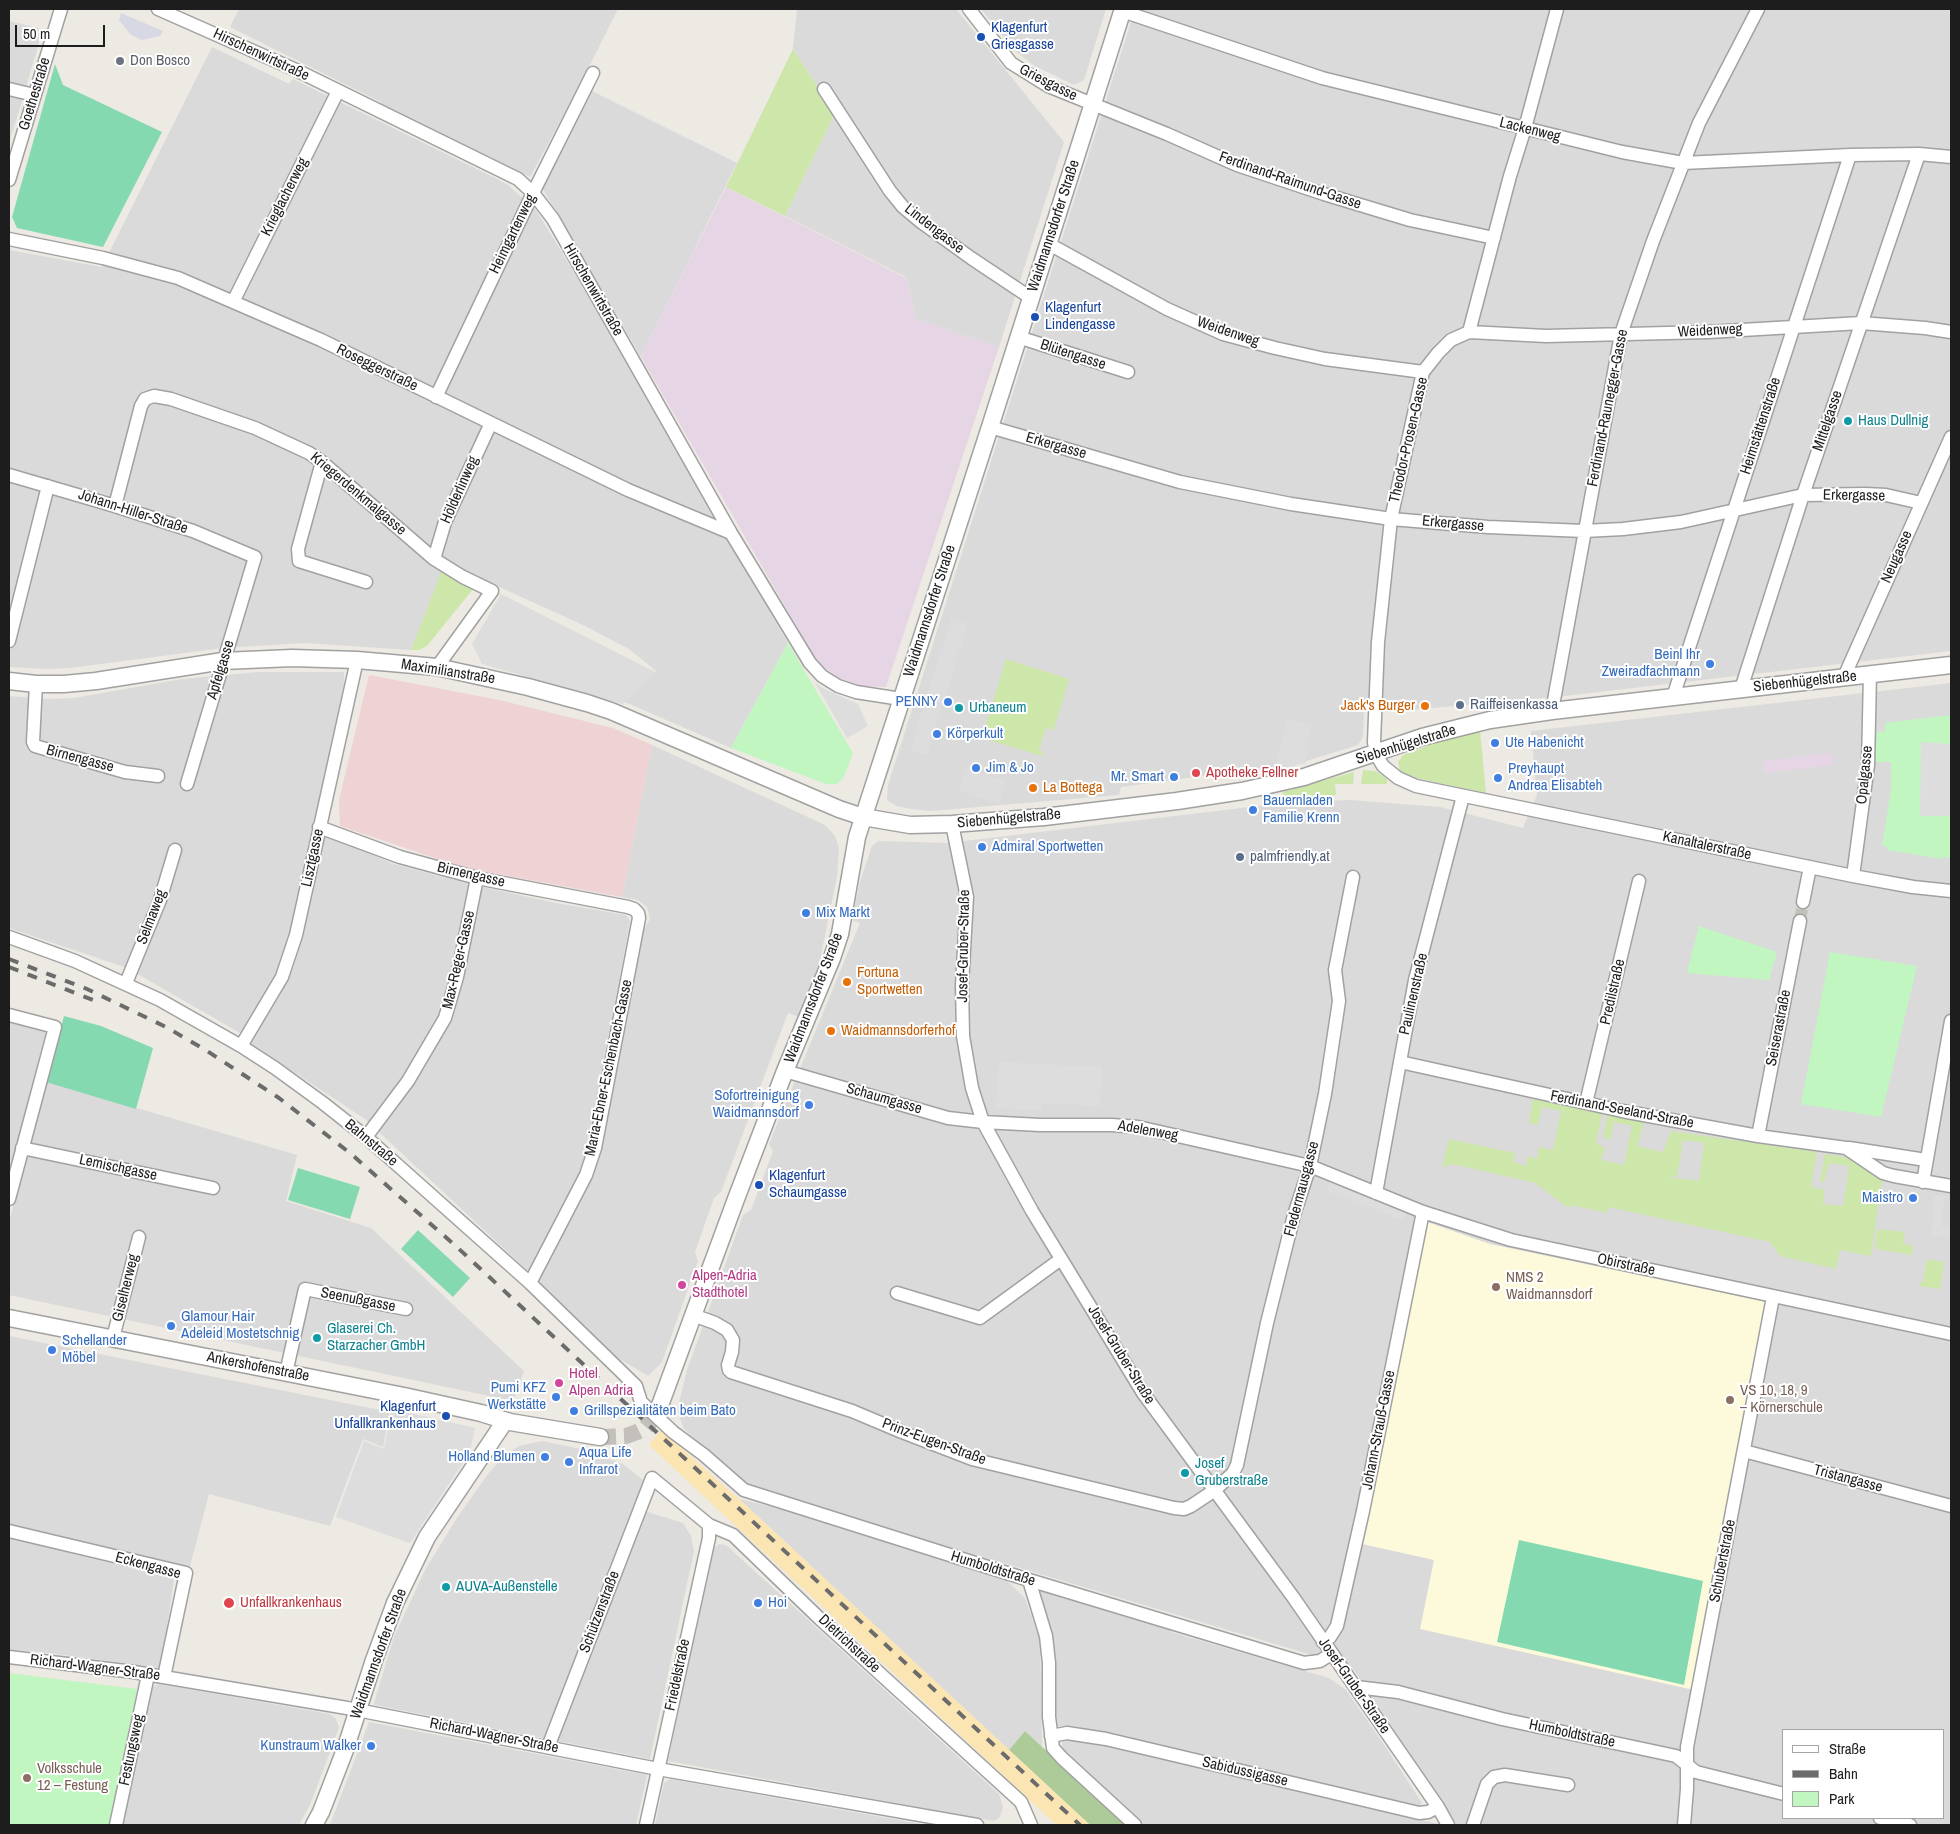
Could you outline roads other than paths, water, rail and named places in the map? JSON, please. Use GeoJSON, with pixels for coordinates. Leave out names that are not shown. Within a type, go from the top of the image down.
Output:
{"type":"FeatureCollection","features":[{"type":"Feature","properties":{"kind":"street","name":"Goethestraße"},"geometry":{"type":"LineString","coordinates":[[9,180],[61,9]]}},
{"type":"Feature","properties":{"kind":"street","name":"Hirschenwirtstraße"},"geometry":{"type":"LineString","coordinates":[[158,9],[296,70],[518,179],[533,193],[553,219],[731,533],[810,663],[822,676],[838,686],[856,692],[901,700]]}},
{"type":"Feature","properties":{"kind":"street","name":"Griesgasse"},"geometry":{"type":"LineString","coordinates":[[969,9],[1011,64],[1048,86],[1093,104]]}},
{"type":"Feature","properties":{"kind":"street"},"geometry":{"type":"LineString","coordinates":[[1469,332],[1557,9]]}},
{"type":"Feature","properties":{"kind":"street","name":"Ferdinand-Raunegger-Gasse"},"geometry":{"type":"LineString","coordinates":[[1552,711],[1621,334],[1653,241],[1703,115],[1758,9]]}},
{"type":"Feature","properties":{"kind":"street","name":"Waidmannsdorfer Straße"},"geometry":{"type":"LineString","coordinates":[[659,1408],[785,1071],[832,958],[840,934],[857,837],[863,817],[990,428],[1122,10]]}},
{"type":"Feature","properties":{"kind":"street","name":"Lackenweg"},"geometry":{"type":"LineString","coordinates":[[1122,10],[1322,78],[1622,152],[1683,163],[1850,155],[1919,154],[1951,157]]}},
{"type":"Feature","properties":{"kind":"street","name":"Heimgartenweg"},"geometry":{"type":"LineString","coordinates":[[436,397],[533,193],[593,73]]}},
{"type":"Feature","properties":{"kind":"street"},"geometry":{"type":"LineString","coordinates":[[9,89],[34,95]]}},
{"type":"Feature","properties":{"kind":"street","name":"Lindengasse"},"geometry":{"type":"LineString","coordinates":[[824,89],[890,191],[903,207],[971,258],[1031,298]]}},
{"type":"Feature","properties":{"kind":"street","name":"Krieglacherweg"},"geometry":{"type":"LineString","coordinates":[[233,302],[338,91]]}},
{"type":"Feature","properties":{"kind":"street","name":"Ferdinand-Raimund-Gasse"},"geometry":{"type":"LineString","coordinates":[[1093,104],[1236,165],[1410,220],[1494,238]]}},
{"type":"Feature","properties":{"kind":"street","name":"Mittelgasse"},"geometry":{"type":"LineString","coordinates":[[1741,689],[1803,495],[1919,154]]}},
{"type":"Feature","properties":{"kind":"street","name":"Heimstättenstraße"},"geometry":{"type":"LineString","coordinates":[[1673,697],[1850,155]]}},
{"type":"Feature","properties":{"kind":"street","name":"Roseggerstraße"},"geometry":{"type":"LineString","coordinates":[[9,239],[103,258],[166,274],[321,340],[628,490],[731,533]]}},
{"type":"Feature","properties":{"kind":"street","name":"Weidenweg"},"geometry":{"type":"LineString","coordinates":[[1049,244],[1167,309],[1223,334],[1325,359],[1423,372]]}},
{"type":"Feature","properties":{"kind":"street","name":"Weidenweg"},"geometry":{"type":"LineString","coordinates":[[1469,332],[1546,336],[1861,323],[1951,332]]}},
{"type":"Feature","properties":{"kind":"street","name":"Theodor-Prosen-Gasse"},"geometry":{"type":"LineString","coordinates":[[1376,754],[1374,742],[1378,642],[1391,519],[1423,372],[1451,340],[1469,332]]}},
{"type":"Feature","properties":{"kind":"street","name":"Blütengasse"},"geometry":{"type":"LineString","coordinates":[[1018,337],[1128,372]]}},
{"type":"Feature","properties":{"kind":"street","name":"Kriegerdenkmalgasse"},"geometry":{"type":"LineString","coordinates":[[115,506],[141,406],[145,399],[154,396],[172,399],[255,428],[309,453],[322,462],[434,559],[492,591],[437,667]]}},
{"type":"Feature","properties":{"kind":"street","name":"Hölderlinweg"},"geometry":{"type":"LineString","coordinates":[[434,559],[445,522],[491,423]]}},
{"type":"Feature","properties":{"kind":"street","name":"Erkergasse"},"geometry":{"type":"LineString","coordinates":[[990,428],[1180,482],[1291,504],[1391,519],[1488,527],[1584,531],[1623,529],[1681,522],[1803,495],[1865,494],[1921,503]]}},
{"type":"Feature","properties":{"kind":"street","name":"Neugasse"},"geometry":{"type":"LineString","coordinates":[[1844,677],[1951,437]]}},
{"type":"Feature","properties":{"kind":"street"},"geometry":{"type":"LineString","coordinates":[[322,462],[298,548],[299,561],[366,582]]}},
{"type":"Feature","properties":{"kind":"street","name":"Johann-Hiller-Straße"},"geometry":{"type":"LineString","coordinates":[[9,474],[193,531],[256,557]]}},
{"type":"Feature","properties":{"kind":"street"},"geometry":{"type":"LineString","coordinates":[[9,641],[48,486]]}},
{"type":"Feature","properties":{"kind":"street","name":"Apfelgasse"},"geometry":{"type":"LineString","coordinates":[[187,784],[256,557]]}},
{"type":"Feature","properties":{"kind":"street","name":"Maximilianstraße"},"geometry":{"type":"LineString","coordinates":[[9,682],[36,684],[96,681],[223,661],[292,658],[357,660],[437,667],[528,687],[611,711],[863,817]]}},
{"type":"Feature","properties":{"kind":"street","name":"Lisztgasse"},"geometry":{"type":"LineString","coordinates":[[241,1046],[274,992],[288,964],[357,660]]}},
{"type":"Feature","properties":{"kind":"street","name":"Siebenhügelstraße"},"geometry":{"type":"LineString","coordinates":[[863,817],[910,825],[952,824],[1044,817],[1177,801],[1242,791],[1304,777],[1422,737],[1490,720],[1552,711],[1951,665]]}},
{"type":"Feature","properties":{"kind":"street","name":"Opalgasse"},"geometry":{"type":"LineString","coordinates":[[1853,876],[1868,765],[1870,674]]}},
{"type":"Feature","properties":{"kind":"street","name":"Birnengasse"},"geometry":{"type":"LineString","coordinates":[[36,684],[33,742],[35,746],[125,772],[158,776]]}},
{"type":"Feature","properties":{"kind":"street","name":"Kanaltalerstraße"},"geometry":{"type":"LineString","coordinates":[[1376,754],[1384,766],[1406,782],[1463,796],[1853,876],[1913,887],[1951,891]]}},
{"type":"Feature","properties":{"kind":"street","name":"Paulinenstraße"},"geometry":{"type":"LineString","coordinates":[[1376,1193],[1416,980],[1463,796]]}},
{"type":"Feature","properties":{"kind":"street","name":"Josef-Gruber-Straße"},"geometry":{"type":"LineString","coordinates":[[952,824],[967,897],[962,985],[963,1036],[972,1088],[983,1122],[1032,1211],[1143,1393],[1294,1597],[1448,1825]]}},
{"type":"Feature","properties":{"kind":"street","name":"Birnengasse"},"geometry":{"type":"LineString","coordinates":[[319,827],[400,857],[477,878],[628,907]]}},
{"type":"Feature","properties":{"kind":"street","name":"Selmaweg"},"geometry":{"type":"LineString","coordinates":[[126,982],[160,900],[175,850]]}},
{"type":"Feature","properties":{"kind":"street"},"geometry":{"type":"LineString","coordinates":[[1804,902],[1810,867]]}},
{"type":"Feature","properties":{"kind":"street","name":"Fledermausgasse"},"geometry":{"type":"LineString","coordinates":[[1215,1490],[1233,1473],[1237,1465],[1294,1215],[1310,1166],[1325,1094],[1339,1001],[1335,970],[1353,877]]}},
{"type":"Feature","properties":{"kind":"street","name":"Max-Reger-Gasse"},"geometry":{"type":"LineString","coordinates":[[366,1137],[408,1081],[445,1018],[457,977],[477,878]]}},
{"type":"Feature","properties":{"kind":"street","name":"Predilstraße"},"geometry":{"type":"LineString","coordinates":[[1586,1103],[1639,881]]}},
{"type":"Feature","properties":{"kind":"street","name":"Maria-Ebner-Eschenbach-Gasse"},"geometry":{"type":"LineString","coordinates":[[530,1283],[586,1175],[595,1148],[639,918],[634,909],[628,907]]}},
{"type":"Feature","properties":{"kind":"street","name":"Seiserastraße"},"geometry":{"type":"LineString","coordinates":[[1758,1136],[1800,921]]}},
{"type":"Feature","properties":{"kind":"street","name":"Bahnstraße"},"geometry":{"type":"LineString","coordinates":[[9,937],[75,960],[126,982],[241,1046],[323,1102],[366,1137],[530,1283],[636,1386],[641,1402],[672,1432]]}},
{"type":"Feature","properties":{"kind":"street"},"geometry":{"type":"LineString","coordinates":[[9,1015],[55,1027],[9,1199]]}},
{"type":"Feature","properties":{"kind":"street"},"geometry":{"type":"LineString","coordinates":[[1923,1182],[1951,1021]]}},
{"type":"Feature","properties":{"kind":"street","name":"Ferdinand-Seeland-Straße"},"geometry":{"type":"LineString","coordinates":[[1400,1062],[1586,1103],[1758,1136],[1926,1160]]}},
{"type":"Feature","properties":{"kind":"street","name":"Schaumgasse"},"geometry":{"type":"LineString","coordinates":[[785,1071],[948,1118],[983,1122]]}},
{"type":"Feature","properties":{"kind":"street","name":"Adelenweg"},"geometry":{"type":"LineString","coordinates":[[983,1122],[1138,1127],[1310,1166]]}},
{"type":"Feature","properties":{"kind":"street","name":"Lemischgasse"},"geometry":{"type":"LineString","coordinates":[[22,1148],[213,1188]]}},
{"type":"Feature","properties":{"kind":"street","name":"Ferdinand-Seeland-Straße"},"geometry":{"type":"LineString","coordinates":[[1846,1148],[1883,1173],[1951,1186]]}},
{"type":"Feature","properties":{"kind":"street","name":"Obirstraße"},"geometry":{"type":"LineString","coordinates":[[1310,1166],[1422,1212],[1511,1240],[1951,1334]]}},
{"type":"Feature","properties":{"kind":"street","name":"Johann-Strauß-Gasse"},"geometry":{"type":"LineString","coordinates":[[1323,1642],[1330,1637],[1337,1626],[1364,1511],[1422,1212]]}},
{"type":"Feature","properties":{"kind":"street","name":"Giselherweg"},"geometry":{"type":"LineString","coordinates":[[113,1338],[139,1237]]}},
{"type":"Feature","properties":{"kind":"street"},"geometry":{"type":"LineString","coordinates":[[896,1293],[980,1318],[1061,1259]]}},
{"type":"Feature","properties":{"kind":"street","name":"Seenußgasse"},"geometry":{"type":"LineString","coordinates":[[286,1373],[305,1289],[406,1309]]}},
{"type":"Feature","properties":{"kind":"street","name":"Schubertstraße"},"geometry":{"type":"LineString","coordinates":[[1684,1825],[1688,1738],[1773,1297]]}},
{"type":"Feature","properties":{"kind":"street","name":"Prinz-Eugen-Straße"},"geometry":{"type":"LineString","coordinates":[[693,1315],[727,1330],[733,1340],[728,1366],[731,1372],[852,1411],[972,1459],[1174,1508],[1184,1509],[1191,1506],[1215,1490]]}},
{"type":"Feature","properties":{"kind":"street","name":"Ankershofenstraße"},"geometry":{"type":"LineString","coordinates":[[9,1318],[404,1396],[481,1413],[505,1421]]}},
{"type":"Feature","properties":{"kind":"street"},"geometry":{"type":"LineString","coordinates":[[505,1421],[600,1437]]}},
{"type":"Feature","properties":{"kind":"street","name":"Waidmannsdorfer Straße"},"geometry":{"type":"LineString","coordinates":[[314,1825],[334,1780],[395,1603],[427,1537],[505,1421]]}},
{"type":"Feature","properties":{"kind":"street","name":"Humboldtstraße"},"geometry":{"type":"LineString","coordinates":[[672,1432],[704,1455],[744,1490],[1028,1580],[1304,1663],[1320,1661],[1331,1654]]}},
{"type":"Feature","properties":{"kind":"street","name":"Tristangasse"},"geometry":{"type":"LineString","coordinates":[[1744,1451],[1951,1506]]}},
{"type":"Feature","properties":{"kind":"street","name":"Dietrichstraße"},"geometry":{"type":"LineString","coordinates":[[652,1478],[709,1525],[733,1535],[820,1619],[1021,1802],[1031,1825]]}},
{"type":"Feature","properties":{"kind":"street","name":"Schützenstraße"},"geometry":{"type":"LineString","coordinates":[[548,1747],[652,1478]]}},
{"type":"Feature","properties":{"kind":"street","name":"Friedelstraße"},"geometry":{"type":"LineString","coordinates":[[646,1825],[709,1538],[709,1525]]}},
{"type":"Feature","properties":{"kind":"street","name":"Eckengasse"},"geometry":{"type":"LineString","coordinates":[[9,1531],[186,1573],[164,1677]]}},
{"type":"Feature","properties":{"kind":"street"},"geometry":{"type":"LineString","coordinates":[[1028,1580],[1046,1636],[1051,1736],[1054,1748],[1062,1758],[1135,1825]]}},
{"type":"Feature","properties":{"kind":"street","name":"Richard-Wagner-Straße"},"geometry":{"type":"LineString","coordinates":[[9,1657],[164,1677],[358,1710],[658,1769],[977,1825]]}},
{"type":"Feature","properties":{"kind":"street","name":"Festungsweg"},"geometry":{"type":"LineString","coordinates":[[116,1825],[148,1675]]}},
{"type":"Feature","properties":{"kind":"street","name":"Humboldtstraße"},"geometry":{"type":"LineString","coordinates":[[1356,1687],[1398,1692],[1502,1719],[1676,1756],[1696,1772],[1782,1794]]}},
{"type":"Feature","properties":{"kind":"street","name":"Sabidussigasse"},"geometry":{"type":"LineString","coordinates":[[1051,1736],[1067,1733],[1106,1739],[1419,1813],[1438,1808]]}},
{"type":"Feature","properties":{"kind":"street"},"geometry":{"type":"LineString","coordinates":[[1473,1825],[1487,1784],[1494,1777],[1505,1775],[1568,1786]]}},
{"type":"Feature","properties":{"kind":"street"},"geometry":{"type":"LineString","coordinates":[[1884,1819],[1910,1825]]}},
{"type":"Feature","properties":{"kind":"tunnel"},"geometry":{"type":"LineString","coordinates":[[1800,921],[1803,902]]}},
{"type":"Feature","properties":{"kind":"tunnel"},"geometry":{"type":"LineString","coordinates":[[600,1437],[626,1436],[637,1432],[645,1428],[659,1408]]}},
{"type":"Feature","properties":{"kind":"railway"},"geometry":{"type":"LineString","coordinates":[[9,959],[87,989],[166,1027],[204,1049],[279,1098],[350,1153],[458,1248],[1080,1825]]}},
{"type":"Feature","properties":{"kind":"railway"},"geometry":{"type":"LineString","coordinates":[[9,967],[98,1002]]}},
{"type":"Feature","properties":{"kind":"place","name":"Klagenfurt Griesgasse"},"geometry":{"type":"Point","coordinates":[981,37]}},
{"type":"Feature","properties":{"kind":"place","name":"Don Bosco"},"geometry":{"type":"Point","coordinates":[120,61]}},
{"type":"Feature","properties":{"kind":"place","name":"Klagenfurt Lindengasse"},"geometry":{"type":"Point","coordinates":[1035,317]}},
{"type":"Feature","properties":{"kind":"place","name":"Haus Dullnig"},"geometry":{"type":"Point","coordinates":[1848,421]}},
{"type":"Feature","properties":{"kind":"place","name":"Beinl Ihr Zweiradfachmann"},"geometry":{"type":"Point","coordinates":[1710,664]}},
{"type":"Feature","properties":{"kind":"place","name":"PENNY"},"geometry":{"type":"Point","coordinates":[948,702]}},
{"type":"Feature","properties":{"kind":"place","name":"Raiffeisenkassa"},"geometry":{"type":"Point","coordinates":[1460,705]}},
{"type":"Feature","properties":{"kind":"place","name":"Jack's Burger"},"geometry":{"type":"Point","coordinates":[1425,706]}},
{"type":"Feature","properties":{"kind":"place","name":"Urbaneum"},"geometry":{"type":"Point","coordinates":[959,708]}},
{"type":"Feature","properties":{"kind":"place","name":"Körperkult"},"geometry":{"type":"Point","coordinates":[937,734]}},
{"type":"Feature","properties":{"kind":"place","name":"Ute Habenicht"},"geometry":{"type":"Point","coordinates":[1495,743]}},
{"type":"Feature","properties":{"kind":"place","name":"Jim & Jo"},"geometry":{"type":"Point","coordinates":[976,768]}},
{"type":"Feature","properties":{"kind":"place","name":"Apotheke Fellner"},"geometry":{"type":"Point","coordinates":[1196,773]}},
{"type":"Feature","properties":{"kind":"place","name":"Mr. Smart"},"geometry":{"type":"Point","coordinates":[1174,777]}},
{"type":"Feature","properties":{"kind":"place","name":"Preyhaupt Andrea Elisabteh"},"geometry":{"type":"Point","coordinates":[1498,778]}},
{"type":"Feature","properties":{"kind":"place","name":"La Bottega"},"geometry":{"type":"Point","coordinates":[1033,788]}},
{"type":"Feature","properties":{"kind":"place","name":"Bauernladen Familie Krenn"},"geometry":{"type":"Point","coordinates":[1253,810]}},
{"type":"Feature","properties":{"kind":"place","name":"Admiral Sportwetten"},"geometry":{"type":"Point","coordinates":[982,847]}},
{"type":"Feature","properties":{"kind":"place","name":"palmfriendly.at"},"geometry":{"type":"Point","coordinates":[1240,857]}},
{"type":"Feature","properties":{"kind":"place","name":"Mix Markt"},"geometry":{"type":"Point","coordinates":[806,913]}},
{"type":"Feature","properties":{"kind":"place","name":"Fortuna Sportwetten"},"geometry":{"type":"Point","coordinates":[847,982]}},
{"type":"Feature","properties":{"kind":"place","name":"Waidmannsdorferhof"},"geometry":{"type":"Point","coordinates":[831,1031]}},
{"type":"Feature","properties":{"kind":"place","name":"Sofortreinigung Waidmannsdorf"},"geometry":{"type":"Point","coordinates":[809,1105]}},
{"type":"Feature","properties":{"kind":"place","name":"Klagenfurt Schaumgasse"},"geometry":{"type":"Point","coordinates":[759,1185]}},
{"type":"Feature","properties":{"kind":"place","name":"Maistro"},"geometry":{"type":"Point","coordinates":[1913,1198]}},
{"type":"Feature","properties":{"kind":"place","name":"Alpen-Adria Stadthotel"},"geometry":{"type":"Point","coordinates":[682,1285]}},
{"type":"Feature","properties":{"kind":"place","name":"NMS 2 Waidmannsdorf"},"geometry":{"type":"Point","coordinates":[1496,1287]}},
{"type":"Feature","properties":{"kind":"place","name":"Glamour Hair Adeleid Mostetschnig"},"geometry":{"type":"Point","coordinates":[171,1326]}},
{"type":"Feature","properties":{"kind":"place","name":"Glaserei Ch. Starzacher GmbH"},"geometry":{"type":"Point","coordinates":[317,1338]}},
{"type":"Feature","properties":{"kind":"place","name":"Schellander Möbel"},"geometry":{"type":"Point","coordinates":[52,1350]}},
{"type":"Feature","properties":{"kind":"place","name":"Hotel Alpen Adria"},"geometry":{"type":"Point","coordinates":[559,1383]}},
{"type":"Feature","properties":{"kind":"place","name":"Pumi KFZ Werkstätte"},"geometry":{"type":"Point","coordinates":[556,1397]}},
{"type":"Feature","properties":{"kind":"place","name":"VS 10, 18, 9 – Körnerschule"},"geometry":{"type":"Point","coordinates":[1730,1400]}},
{"type":"Feature","properties":{"kind":"place","name":"Grillspezialitäten beim Bato"},"geometry":{"type":"Point","coordinates":[574,1411]}},
{"type":"Feature","properties":{"kind":"place","name":"Klagenfurt Unfallkrankenhaus"},"geometry":{"type":"Point","coordinates":[446,1416]}},
{"type":"Feature","properties":{"kind":"place","name":"Holland Blumen"},"geometry":{"type":"Point","coordinates":[545,1457]}},
{"type":"Feature","properties":{"kind":"place","name":"Aqua Life Infrarot"},"geometry":{"type":"Point","coordinates":[569,1462]}},
{"type":"Feature","properties":{"kind":"place","name":"Josef Gruberstraße"},"geometry":{"type":"Point","coordinates":[1185,1473]}},
{"type":"Feature","properties":{"kind":"place","name":"AUVA-Außenstelle"},"geometry":{"type":"Point","coordinates":[446,1587]}},
{"type":"Feature","properties":{"kind":"place","name":"Unfallkrankenhaus"},"geometry":{"type":"Point","coordinates":[229,1603]}},
{"type":"Feature","properties":{"kind":"place","name":"Hoi"},"geometry":{"type":"Point","coordinates":[758,1603]}},
{"type":"Feature","properties":{"kind":"place","name":"Kunstraum Walker"},"geometry":{"type":"Point","coordinates":[371,1746]}},
{"type":"Feature","properties":{"kind":"place","name":"Volksschule 12 – Festung"},"geometry":{"type":"Point","coordinates":[27,1778]}}]}
